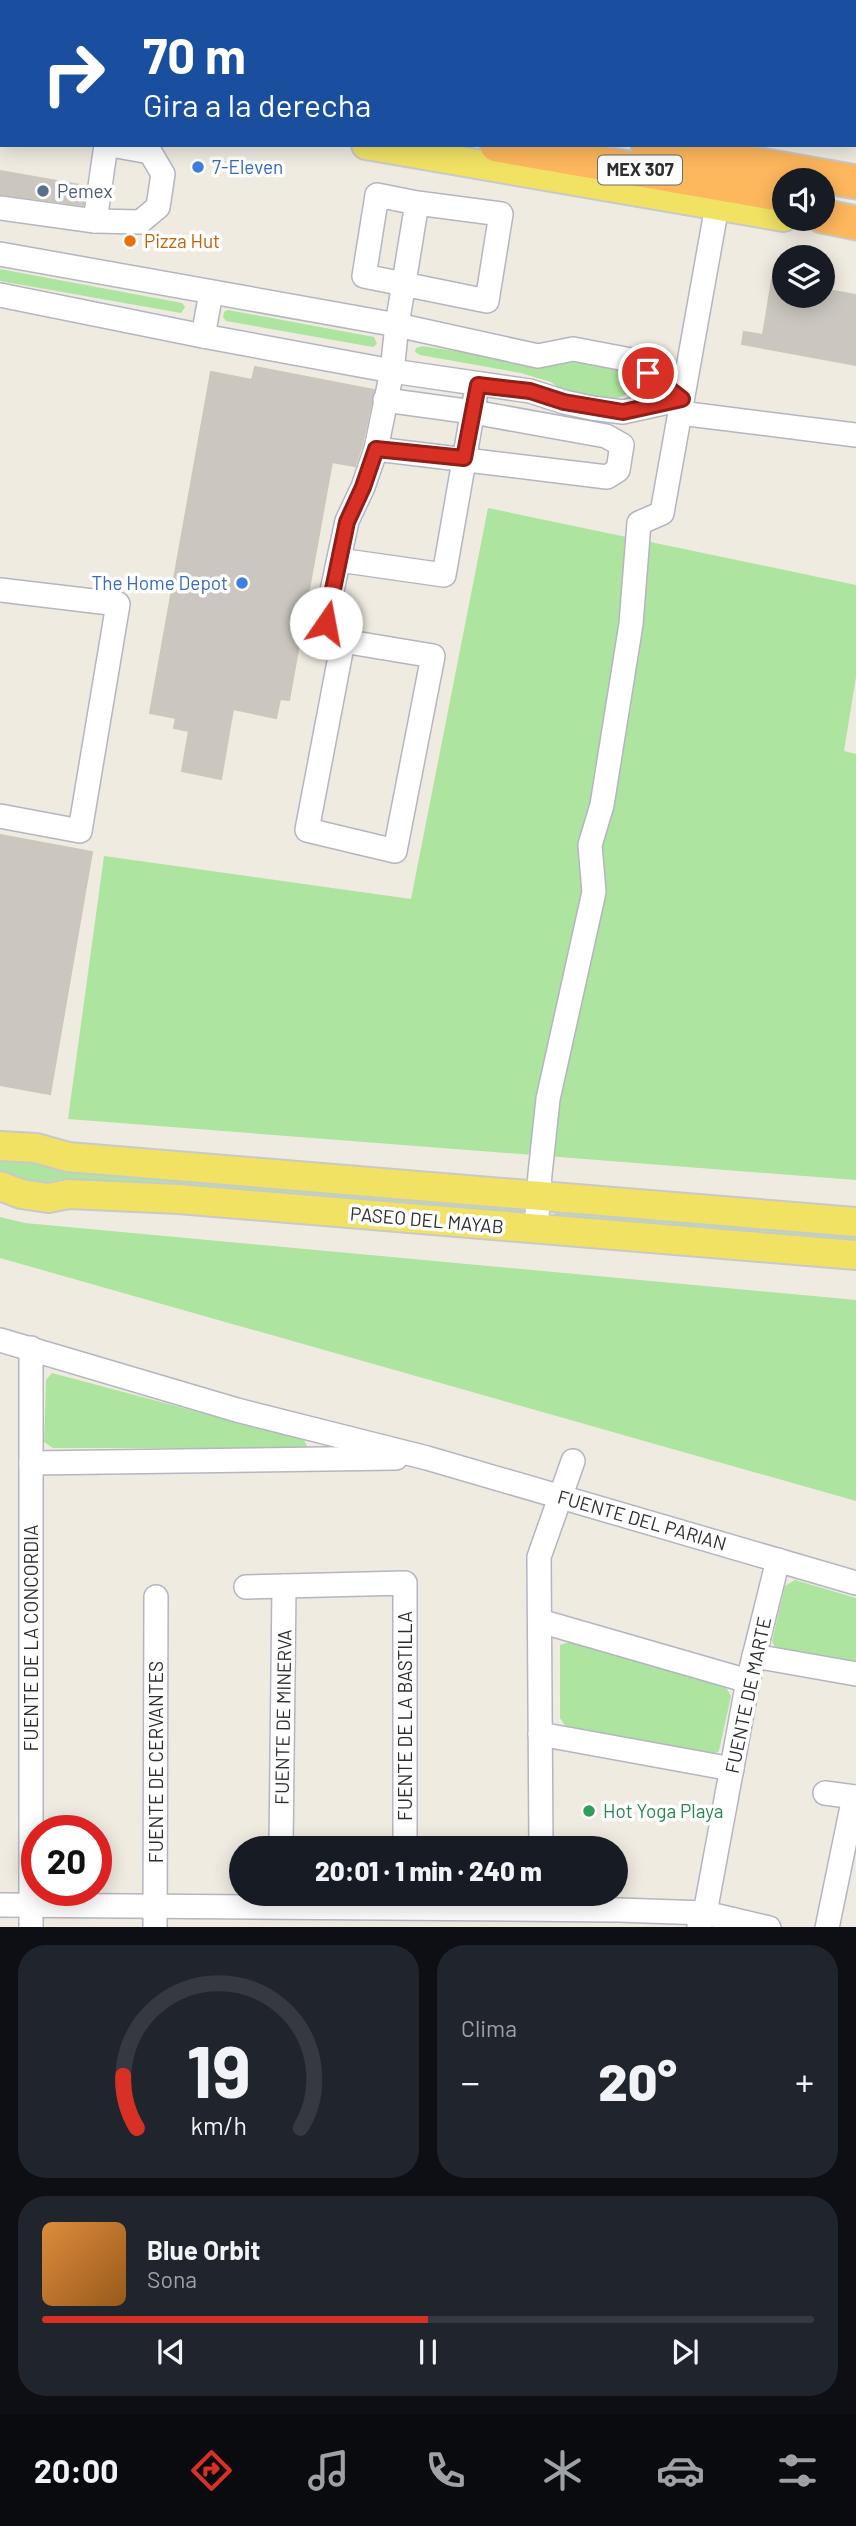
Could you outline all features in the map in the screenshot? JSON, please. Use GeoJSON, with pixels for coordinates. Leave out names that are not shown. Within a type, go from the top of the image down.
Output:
{"type":"FeatureCollection","features":[{"type":"Feature","properties":{"kind":"highway","name":"MEX 307"},"geometry":{"type":"LineString","coordinates":[[508,147],[772,193]]}},
{"type":"Feature","properties":{"kind":"highway","name":"MEX 307"},"geometry":{"type":"LineString","coordinates":[[659,147],[856,182]]}},
{"type":"Feature","properties":{"kind":"highway"},"geometry":{"type":"LineString","coordinates":[[726,147],[856,168]]}},
{"type":"Feature","properties":{"kind":"highway"},"geometry":{"type":"LineString","coordinates":[[600,163],[658,183],[772,205]]}},
{"type":"Feature","properties":{"kind":"highway"},"geometry":{"type":"LineString","coordinates":[[835,209],[856,221]]}},
{"type":"Feature","properties":{"kind":"highway"},"geometry":{"type":"LineString","coordinates":[[835,218],[856,221]]}},
{"type":"Feature","properties":{"kind":"main road"},"geometry":{"type":"LineString","coordinates":[[378,147],[772,215]]}},
{"type":"Feature","properties":{"kind":"main road"},"geometry":{"type":"LineString","coordinates":[[835,220],[856,221]]}},
{"type":"Feature","properties":{"kind":"main road","name":"PASEO DEL MAYAB"},"geometry":{"type":"LineString","coordinates":[[0,1146],[36,1148],[68,1157],[856,1222]]}},
{"type":"Feature","properties":{"kind":"main road","name":"PASEO DEL MAYAB"},"geometry":{"type":"LineString","coordinates":[[0,1186],[21,1194],[48,1198],[69,1194],[178,1199],[856,1255]]}},
{"type":"Feature","properties":{"kind":"street"},"geometry":{"type":"LineString","coordinates":[[95,222],[109,147]]}},
{"type":"Feature","properties":{"kind":"street"},"geometry":{"type":"LineString","coordinates":[[0,208],[95,222],[140,222],[158,207],[163,174],[150,152],[121,147]]}},
{"type":"Feature","properties":{"kind":"street"},"geometry":{"type":"LineString","coordinates":[[377,195],[417,203],[501,214],[487,301],[364,276],[377,195]]}},
{"type":"Feature","properties":{"kind":"street"},"geometry":{"type":"LineString","coordinates":[[343,641],[307,830],[395,851],[433,656],[343,641],[326,623],[347,522],[376,449],[392,371],[417,203]]}},
{"type":"Feature","properties":{"kind":"street"},"geometry":{"type":"LineString","coordinates":[[536,1229],[548,1099],[594,892],[590,845],[602,805],[631,624],[639,523],[662,513],[717,206]]}},
{"type":"Feature","properties":{"kind":"street"},"geometry":{"type":"LineString","coordinates":[[0,254],[397,325],[538,356],[573,349],[631,360],[681,406]]}},
{"type":"Feature","properties":{"kind":"street"},"geometry":{"type":"LineString","coordinates":[[203,336],[211,293]]}},
{"type":"Feature","properties":{"kind":"street"},"geometry":{"type":"LineString","coordinates":[[0,295],[392,371],[530,391],[564,402],[623,412],[681,406],[856,435]]}},
{"type":"Feature","properties":{"kind":"street"},"geometry":{"type":"LineString","coordinates":[[339,560],[444,576],[478,385]]}},
{"type":"Feature","properties":{"kind":"street"},"geometry":{"type":"LineString","coordinates":[[376,449],[607,477],[618,470],[622,444],[606,436],[473,412],[384,400]]}},
{"type":"Feature","properties":{"kind":"street"},"geometry":{"type":"LineString","coordinates":[[0,590],[118,604],[80,831],[0,816]]}},
{"type":"Feature","properties":{"kind":"street","name":"FUENTE DEL PARIAN"},"geometry":{"type":"LineString","coordinates":[[0,1340],[237,1410],[427,1458],[561,1496],[856,1583]]}},
{"type":"Feature","properties":{"kind":"street","name":"FUENTE DE LA CONCORDIA"},"geometry":{"type":"LineString","coordinates":[[31,1348],[31,1916]]}},
{"type":"Feature","properties":{"kind":"street","name":"FUENTE DEL PARIAN"},"geometry":{"type":"LineString","coordinates":[[31,1463],[427,1458]]}},
{"type":"Feature","properties":{"kind":"street"},"geometry":{"type":"LineString","coordinates":[[541,1836],[539,1557],[573,1461]]}},
{"type":"Feature","properties":{"kind":"street","name":"FUENTE DE MARTE"},"geometry":{"type":"LineString","coordinates":[[702,1920],[748,1681],[778,1560]]}},
{"type":"Feature","properties":{"kind":"street","name":"FUENTE DE LA BASTILLA"},"geometry":{"type":"LineString","coordinates":[[284,1586],[405,1583],[405,1836]]}},
{"type":"Feature","properties":{"kind":"street"},"geometry":{"type":"LineString","coordinates":[[246,1587],[284,1586]]}},
{"type":"Feature","properties":{"kind":"street","name":"FUENTE DE MINERVA"},"geometry":{"type":"LineString","coordinates":[[281,1836],[284,1586]]}},
{"type":"Feature","properties":{"kind":"street","name":"FUENTE DE CERVANTES"},"geometry":{"type":"LineString","coordinates":[[155,1917],[156,1597]]}},
{"type":"Feature","properties":{"kind":"street"},"geometry":{"type":"LineString","coordinates":[[540,1621],[748,1681]]}},
{"type":"Feature","properties":{"kind":"street"},"geometry":{"type":"LineString","coordinates":[[754,1656],[856,1674]]}},
{"type":"Feature","properties":{"kind":"street"},"geometry":{"type":"LineString","coordinates":[[540,1734],[732,1769]]}},
{"type":"Feature","properties":{"kind":"street"},"geometry":{"type":"LineString","coordinates":[[825,1793],[855,1797],[827,1927]]}},
{"type":"Feature","properties":{"kind":"street"},"geometry":{"type":"LineString","coordinates":[[0,1905],[31,1916],[155,1917],[281,1909],[541,1910],[768,1927]]}},
{"type":"Feature","properties":{"kind":"green space"},"geometry":{"type":"Polygon","coordinates":[[[0,269],[182,303],[185,307],[181,313],[0,281],[0,269]]]}},
{"type":"Feature","properties":{"kind":"green space"},"geometry":{"type":"Polygon","coordinates":[[[228,310],[374,337],[377,344],[373,347],[226,321],[223,317],[228,310]]]}},
{"type":"Feature","properties":{"kind":"green space"},"geometry":{"type":"Polygon","coordinates":[[[422,346],[528,362],[573,355],[619,363],[636,378],[634,391],[611,401],[566,393],[551,382],[521,373],[415,352],[416,348],[422,346]]]}},
{"type":"Feature","properties":{"kind":"green space"},"geometry":{"type":"Polygon","coordinates":[[[488,508],[856,585],[856,677],[844,751],[856,754],[856,1180],[68,1119],[104,856],[411,899],[488,508]]]}},
{"type":"Feature","properties":{"kind":"green space"},"geometry":{"type":"Polygon","coordinates":[[[19,1158],[529,1207],[529,1216],[62,1179],[32,1185],[0,1171],[0,1161],[19,1158]]]}},
{"type":"Feature","properties":{"kind":"green space"},"geometry":{"type":"Polygon","coordinates":[[[558,1210],[856,1234],[856,1242],[558,1218],[554,1213],[558,1210]]]}},
{"type":"Feature","properties":{"kind":"green space"},"geometry":{"type":"Polygon","coordinates":[[[0,1217],[25,1223],[856,1300],[856,1501],[0,1258],[0,1217]]]}},
{"type":"Feature","properties":{"kind":"green space"},"geometry":{"type":"Polygon","coordinates":[[[52,1373],[304,1440],[308,1448],[53,1448],[44,1442],[46,1380],[52,1373]]]}},
{"type":"Feature","properties":{"kind":"green space"},"geometry":{"type":"Polygon","coordinates":[[[795,1580],[856,1598],[856,1664],[776,1650],[772,1641],[785,1586],[795,1580]]]}},
{"type":"Feature","properties":{"kind":"green space"},"geometry":{"type":"Polygon","coordinates":[[[569,1642],[724,1684],[731,1696],[719,1751],[712,1755],[567,1729],[560,1718],[560,1645],[569,1642]]]}},
{"type":"Feature","properties":{"kind":"building","name":"Pemex"},"geometry":{"type":"Polygon","coordinates":[[[0,171],[86,186],[83,205],[0,194],[0,171]]]}},
{"type":"Feature","properties":{"kind":"building"},"geometry":{"type":"Polygon","coordinates":[[[772,280],[772,308],[835,308],[835,291],[856,295],[856,365],[742,344],[744,332],[763,335],[772,280]]]}},
{"type":"Feature","properties":{"kind":"building","name":"The Home Depot"},"geometry":{"type":"Polygon","coordinates":[[[255,367],[374,390],[355,466],[332,462],[289,700],[280,699],[276,718],[233,709],[221,779],[182,771],[189,731],[174,728],[176,718],[150,713],[211,372],[252,380],[255,367]]]}},
{"type":"Feature","properties":{"kind":"building"},"geometry":{"type":"Polygon","coordinates":[[[0,835],[92,852],[50,1094],[0,1085],[0,835]]]}},
{"type":"Feature","properties":{"kind":"place","name":"7-Eleven"},"geometry":{"type":"Point","coordinates":[198,167]}},
{"type":"Feature","properties":{"kind":"place","name":"Pemex"},"geometry":{"type":"Point","coordinates":[43,191]}},
{"type":"Feature","properties":{"kind":"place","name":"Pizza Hut"},"geometry":{"type":"Point","coordinates":[130,241]}},
{"type":"Feature","properties":{"kind":"place","name":"The Home Depot"},"geometry":{"type":"Point","coordinates":[242,583]}},
{"type":"Feature","properties":{"kind":"place","name":"Hot Yoga Playa"},"geometry":{"type":"Point","coordinates":[589,1811]}},
{"type":"Feature","properties":{"kind":"route"},"geometry":{"type":"LineString","coordinates":[[326,623],[347,522],[376,449],[464,458],[478,385],[530,391],[564,402],[623,412],[682,399],[648,373]]}}]}
